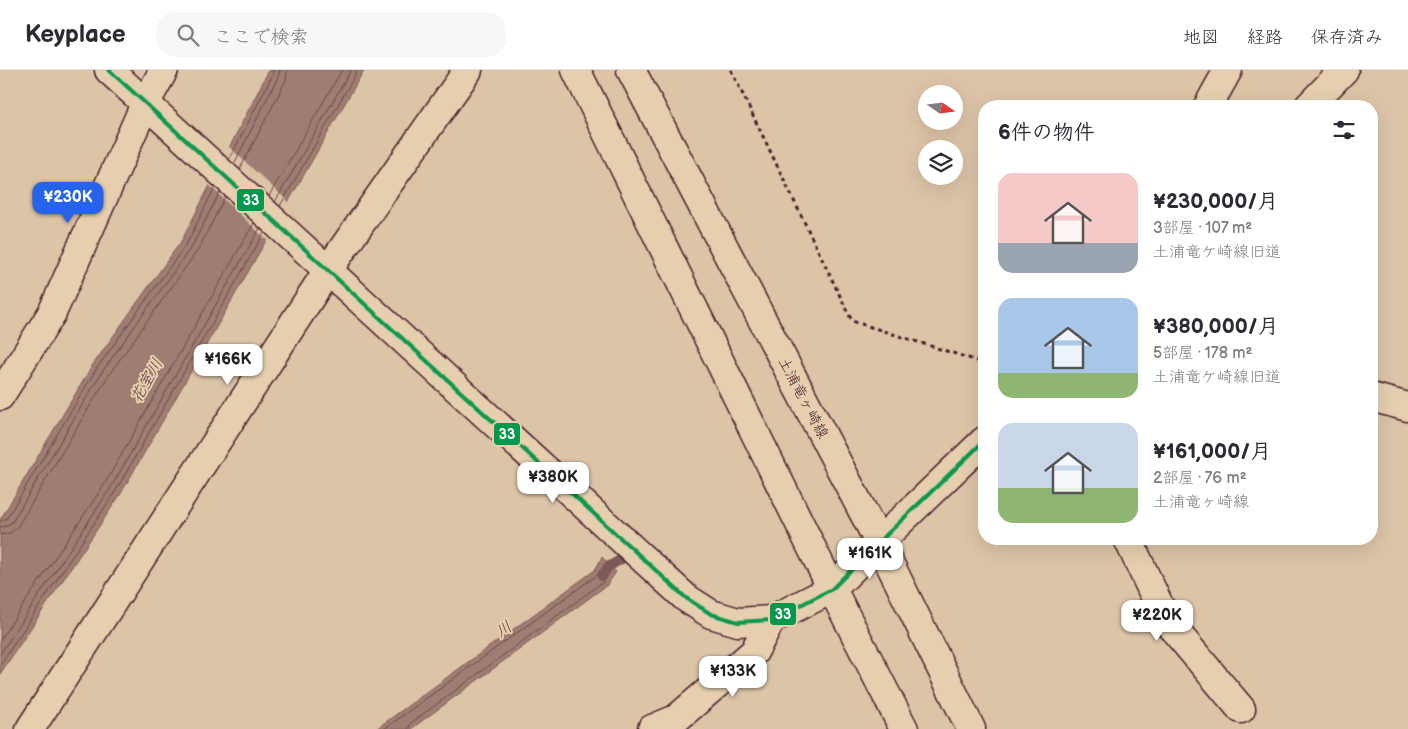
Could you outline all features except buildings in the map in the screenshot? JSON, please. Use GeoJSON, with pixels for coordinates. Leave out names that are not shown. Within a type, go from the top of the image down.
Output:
{"type":"FeatureCollection","features":[{"type":"Feature","properties":{"kind":"street"},"geometry":{"type":"LineString","coordinates":[[110,70],[686,598],[711,614],[738,622],[771,620],[832,589],[978,447]]}},
{"type":"Feature","properties":{"kind":"street"},"geometry":{"type":"LineString","coordinates":[[0,396],[52,313],[154,112],[164,70]]}},
{"type":"Feature","properties":{"kind":"street"},"geometry":{"type":"LineString","coordinates":[[30,729],[320,263],[468,70]]}},
{"type":"Feature","properties":{"kind":"street"},"geometry":{"type":"LineString","coordinates":[[576,70],[832,589],[904,729]]}},
{"type":"Feature","properties":{"kind":"street","name":"土浦竜ヶ崎線"},"geometry":{"type":"LineString","coordinates":[[631,70],[879,542],[971,729]]}},
{"type":"Feature","properties":{"kind":"street"},"geometry":{"type":"LineString","coordinates":[[1211,100],[1228,70]]}},
{"type":"Feature","properties":{"kind":"street"},"geometry":{"type":"LineString","coordinates":[[1315,100],[1344,70]]}},
{"type":"Feature","properties":{"kind":"street"},"geometry":{"type":"LineString","coordinates":[[1378,399],[1408,407]]}},
{"type":"Feature","properties":{"kind":"street"},"geometry":{"type":"LineString","coordinates":[[1131,545],[1166,620],[1241,708]]}},
{"type":"Feature","properties":{"kind":"street"},"geometry":{"type":"LineString","coordinates":[[652,729],[676,719],[754,652],[771,620]]}},
{"type":"Feature","properties":{"kind":"path"},"geometry":{"type":"LineString","coordinates":[[731,70],[852,321],[978,362]]}},
{"type":"Feature","properties":{"kind":"water","name":"花室川"},"geometry":{"type":"Polygon","coordinates":[[[269,70],[364,70],[120,495],[0,674],[0,520],[92,366],[182,240],[269,70]]]}},
{"type":"Feature","properties":{"kind":"water","name":"川"},"geometry":{"type":"Polygon","coordinates":[[[602,557],[616,572],[607,585],[411,729],[376,729],[595,570],[602,557]]]}},
{"type":"Feature","properties":{"kind":"pier"},"geometry":{"type":"Polygon","coordinates":[[[228,146],[290,203],[268,241],[208,184],[228,146]]]}},
{"type":"Feature","properties":{"kind":"waterway","name":"川"},"geometry":{"type":"LineString","coordinates":[[602,576],[608,567],[630,554]]}},
{"type":"Feature","properties":{"kind":"transit line","name":"33"},"geometry":{"type":"LineString","coordinates":[[109,70],[686,598],[711,614],[738,622],[771,620],[832,589],[978,447]]}}]}
